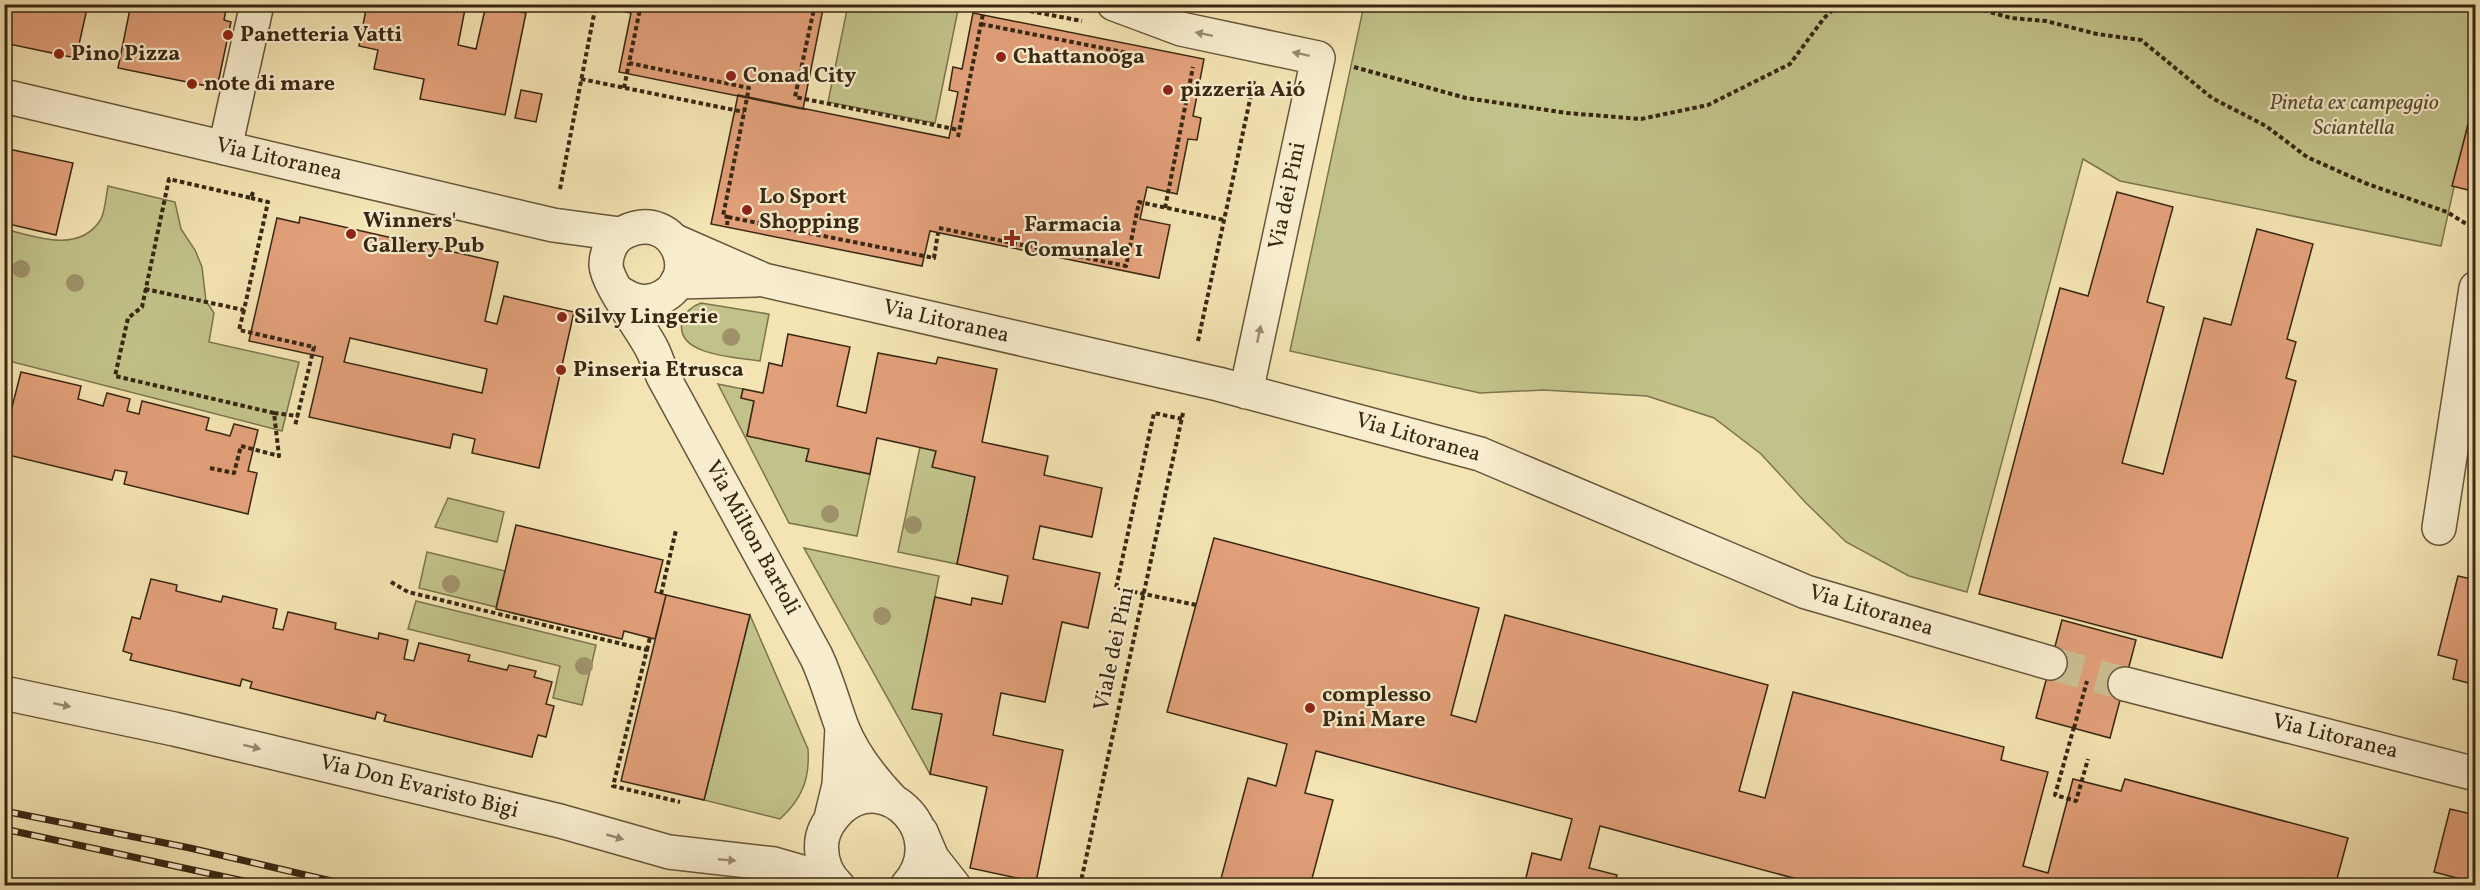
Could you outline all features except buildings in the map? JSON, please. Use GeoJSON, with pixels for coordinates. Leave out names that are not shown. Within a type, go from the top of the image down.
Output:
{"type":"FeatureCollection","features":[{"type":"Feature","properties":{"kind":"street"},"geometry":{"type":"LineString","coordinates":[[225,148],[257,4]]}},
{"type":"Feature","properties":{"kind":"street"},"geometry":{"type":"LineString","coordinates":[[1114,4],[1181,29],[1318,58]]}},
{"type":"Feature","properties":{"kind":"street","name":"Via dei Pini"},"geometry":{"type":"LineString","coordinates":[[1246,392],[1318,58]]}},
{"type":"Feature","properties":{"kind":"street","name":"Via Litoranea"},"geometry":{"type":"LineString","coordinates":[[4,96],[553,225],[620,234]]}},
{"type":"Feature","properties":{"kind":"street","name":"Via Litoranea"},"geometry":{"type":"LineString","coordinates":[[553,225],[572,239],[613,285]]}},
{"type":"Feature","properties":{"kind":"street"},"geometry":{"type":"LineString","coordinates":[[645,225],[656,228],[675,241],[681,252],[682,265],[675,286],[663,297],[639,302],[613,285],[607,254],[620,234],[645,225]]}},
{"type":"Feature","properties":{"kind":"street","name":"Via Litoranea"},"geometry":{"type":"LineString","coordinates":[[675,241],[764,280],[1246,392],[1480,454],[1806,592],[2050,663]]}},
{"type":"Feature","properties":{"kind":"street","name":"Via Litoranea"},"geometry":{"type":"LineString","coordinates":[[675,286],[764,280]]}},
{"type":"Feature","properties":{"kind":"street","name":"Via Milton Bartoli"},"geometry":{"type":"LineString","coordinates":[[613,285],[654,352],[664,378],[816,656],[832,693],[842,727],[874,780],[893,801]]}},
{"type":"Feature","properties":{"kind":"street","name":"Via Milton Bartoli"},"geometry":{"type":"LineString","coordinates":[[654,352],[655,325],[675,286]]}},
{"type":"Feature","properties":{"kind":"street"},"geometry":{"type":"LineString","coordinates":[[2439,528],[2475,288]]}},
{"type":"Feature","properties":{"kind":"street","name":"Via Litoranea"},"geometry":{"type":"LineString","coordinates":[[2125,684],[2475,774]]}},
{"type":"Feature","properties":{"kind":"street","name":"Via Don Evaristo Bigi"},"geometry":{"type":"LineString","coordinates":[[4,693],[220,739],[548,818],[669,852],[774,864],[836,883]]}},
{"type":"Feature","properties":{"kind":"street","name":"Via Milton Bartoli"},"geometry":{"type":"LineString","coordinates":[[831,818],[839,785],[842,727]]}},
{"type":"Feature","properties":{"kind":"street"},"geometry":{"type":"LineString","coordinates":[[831,818],[844,806],[859,799],[876,797],[893,801],[915,819],[932,858],[954,885]]}},
{"type":"Feature","properties":{"kind":"street","name":"Via Don Evaristo Bigi"},"geometry":{"type":"LineString","coordinates":[[831,818],[823,832],[821,850],[824,867],[836,883]]}},
{"type":"Feature","properties":{"kind":"street"},"geometry":{"type":"LineString","coordinates":[[906,885],[919,869],[924,851],[921,832]]}},
{"type":"Feature","properties":{"kind":"path"},"geometry":{"type":"LineString","coordinates":[[553,225],[596,4]]}},
{"type":"Feature","properties":{"kind":"path"},"geometry":{"type":"LineString","coordinates":[[624,88],[641,4]]}},
{"type":"Feature","properties":{"kind":"path"},"geometry":{"type":"LineString","coordinates":[[815,4],[795,97],[959,130]]}},
{"type":"Feature","properties":{"kind":"path"},"geometry":{"type":"LineString","coordinates":[[958,137],[985,4]]}},
{"type":"Feature","properties":{"kind":"path"},"geometry":{"type":"LineString","coordinates":[[1318,58],[1466,98],[1567,114],[1641,119],[1708,105],[1790,64],[1824,18],[1839,4]]}},
{"type":"Feature","properties":{"kind":"path"},"geometry":{"type":"LineString","coordinates":[[1962,4],[2011,18],[2046,21],[2097,34],[2141,40],[2212,98],[2266,126],[2307,157],[2365,183],[2447,212],[2475,230]]}},
{"type":"Feature","properties":{"kind":"path"},"geometry":{"type":"LineString","coordinates":[[981,24],[1149,57]]}},
{"type":"Feature","properties":{"kind":"path"},"geometry":{"type":"LineString","coordinates":[[1198,344],[1262,45]]}},
{"type":"Feature","properties":{"kind":"path"},"geometry":{"type":"LineString","coordinates":[[1165,208],[1195,57]]}},
{"type":"Feature","properties":{"kind":"path"},"geometry":{"type":"LineString","coordinates":[[629,63],[749,88],[723,216],[934,258],[939,230],[1122,267],[1126,266],[1139,202],[1224,220]]}},
{"type":"Feature","properties":{"kind":"path"},"geometry":{"type":"LineString","coordinates":[[1182,64],[1193,66]]}},
{"type":"Feature","properties":{"kind":"path"},"geometry":{"type":"LineString","coordinates":[[581,79],[744,112]]}},
{"type":"Feature","properties":{"kind":"path"},"geometry":{"type":"LineString","coordinates":[[252,198],[260,156]]}},
{"type":"Feature","properties":{"kind":"path"},"geometry":{"type":"LineString","coordinates":[[296,426],[314,347],[239,330],[268,202],[169,179],[142,307],[128,318],[115,376],[273,413],[298,416]]}},
{"type":"Feature","properties":{"kind":"path"},"geometry":{"type":"LineString","coordinates":[[727,227],[728,217]]}},
{"type":"Feature","properties":{"kind":"path"},"geometry":{"type":"LineString","coordinates":[[145,288],[244,310]]}},
{"type":"Feature","properties":{"kind":"path"},"geometry":{"type":"LineString","coordinates":[[210,468],[234,473],[241,446],[279,456],[273,413]]}},
{"type":"Feature","properties":{"kind":"path","name":"Viale dei Pini"},"geometry":{"type":"LineString","coordinates":[[1080,885],[1144,594],[1182,419],[1154,413],[1116,588],[1144,594]]}},
{"type":"Feature","properties":{"kind":"path"},"geometry":{"type":"LineString","coordinates":[[661,594],[676,530]]}},
{"type":"Feature","properties":{"kind":"path"},"geometry":{"type":"LineString","coordinates":[[391,582],[408,592],[647,651]]}},
{"type":"Feature","properties":{"kind":"path"},"geometry":{"type":"LineString","coordinates":[[1144,594],[1196,605]]}},
{"type":"Feature","properties":{"kind":"path"},"geometry":{"type":"LineString","coordinates":[[650,637],[613,786],[680,802]]}},
{"type":"Feature","properties":{"kind":"path"},"geometry":{"type":"LineString","coordinates":[[2067,753],[2089,674]]}},
{"type":"Feature","properties":{"kind":"path"},"geometry":{"type":"LineString","coordinates":[[2074,728],[2055,795],[2076,801],[2088,759]]}},
{"type":"Feature","properties":{"kind":"green space"},"geometry":{"type":"Polygon","coordinates":[[[848,5],[959,5],[935,123],[828,102],[848,5]]]}},
{"type":"Feature","properties":{"kind":"green space","name":"Pineta ex campeggio Sciantella"},"geometry":{"type":"Polygon","coordinates":[[[1364,5],[2475,5],[2474,96],[2441,246],[2120,181],[2083,159],[1967,592],[1909,576],[1846,542],[1761,454],[1714,418],[1647,396],[1543,390],[1480,393],[1290,351],[1364,5]]]}},
{"type":"Feature","properties":{"kind":"green space"},"geometry":{"type":"Polygon","coordinates":[[[108,186],[175,202],[181,229],[195,250],[202,267],[206,301],[214,313],[209,342],[299,362],[282,431],[5,360],[5,229],[43,239],[69,240],[81,236],[92,230],[101,219],[108,186]]]}},
{"type":"Feature","properties":{"kind":"green space"},"geometry":{"type":"Polygon","coordinates":[[[701,303],[769,314],[760,361],[710,353],[688,342],[682,333],[682,322],[689,310],[701,303]]]}},
{"type":"Feature","properties":{"kind":"green space"},"geometry":{"type":"Polygon","coordinates":[[[718,384],[743,389],[741,398],[754,401],[747,436],[809,449],[806,461],[870,474],[857,536],[789,523],[718,384]]]}},
{"type":"Feature","properties":{"kind":"green space"},"geometry":{"type":"Polygon","coordinates":[[[920,447],[936,451],[933,467],[975,477],[957,564],[898,552],[920,447]]]}},
{"type":"Feature","properties":{"kind":"green space"},"geometry":{"type":"Polygon","coordinates":[[[448,498],[504,512],[497,542],[435,527],[448,498]]]}},
{"type":"Feature","properties":{"kind":"green space"},"geometry":{"type":"Polygon","coordinates":[[[804,548],[939,576],[913,709],[942,714],[930,774],[804,548]]]}},
{"type":"Feature","properties":{"kind":"green space"},"geometry":{"type":"Polygon","coordinates":[[[427,552],[505,571],[496,607],[419,588],[427,552]]]}},
{"type":"Feature","properties":{"kind":"green space"},"geometry":{"type":"Polygon","coordinates":[[[416,601],[596,645],[582,705],[553,698],[560,666],[408,629],[416,601]]]}},
{"type":"Feature","properties":{"kind":"green space"},"geometry":{"type":"Polygon","coordinates":[[[750,615],[808,749],[808,770],[803,788],[794,804],[780,819],[704,800],[750,615]]]}},
{"type":"Feature","properties":{"kind":"tunnel"},"geometry":{"type":"LineString","coordinates":[[2050,663],[2125,684]]}},
{"type":"Feature","properties":{"kind":"railway"},"geometry":{"type":"LineString","coordinates":[[4,811],[190,848],[353,886]]}},
{"type":"Feature","properties":{"kind":"railway"},"geometry":{"type":"LineString","coordinates":[[4,829],[267,886]]}},
{"type":"Feature","properties":{"kind":"place","name":"Panetteria Vatti"},"geometry":{"type":"Point","coordinates":[228,35]}},
{"type":"Feature","properties":{"kind":"place","name":"Pino Pizza"},"geometry":{"type":"Point","coordinates":[59,54]}},
{"type":"Feature","properties":{"kind":"place","name":"Chattanooga"},"geometry":{"type":"Point","coordinates":[1001,57]}},
{"type":"Feature","properties":{"kind":"place","name":"Conad City"},"geometry":{"type":"Point","coordinates":[731,76]}},
{"type":"Feature","properties":{"kind":"place","name":"note di mare"},"geometry":{"type":"Point","coordinates":[192,84]}},
{"type":"Feature","properties":{"kind":"place","name":"pizzeria Aió"},"geometry":{"type":"Point","coordinates":[1168,90]}},
{"type":"Feature","properties":{"kind":"place","name":"Lo Sport Shopping"},"geometry":{"type":"Point","coordinates":[747,210]}},
{"type":"Feature","properties":{"kind":"place","name":"Winners' Gallery Pub"},"geometry":{"type":"Point","coordinates":[351,234]}},
{"type":"Feature","properties":{"kind":"place","name":"Farmacia Comunale 1"},"geometry":{"type":"Point","coordinates":[1012,238]}},
{"type":"Feature","properties":{"kind":"place","name":"Silvy Lingerie"},"geometry":{"type":"Point","coordinates":[562,317]}},
{"type":"Feature","properties":{"kind":"place","name":"Pinseria Etrusca"},"geometry":{"type":"Point","coordinates":[561,370]}},
{"type":"Feature","properties":{"kind":"place","name":"complesso Pini Mare"},"geometry":{"type":"Point","coordinates":[1310,708]}}]}
